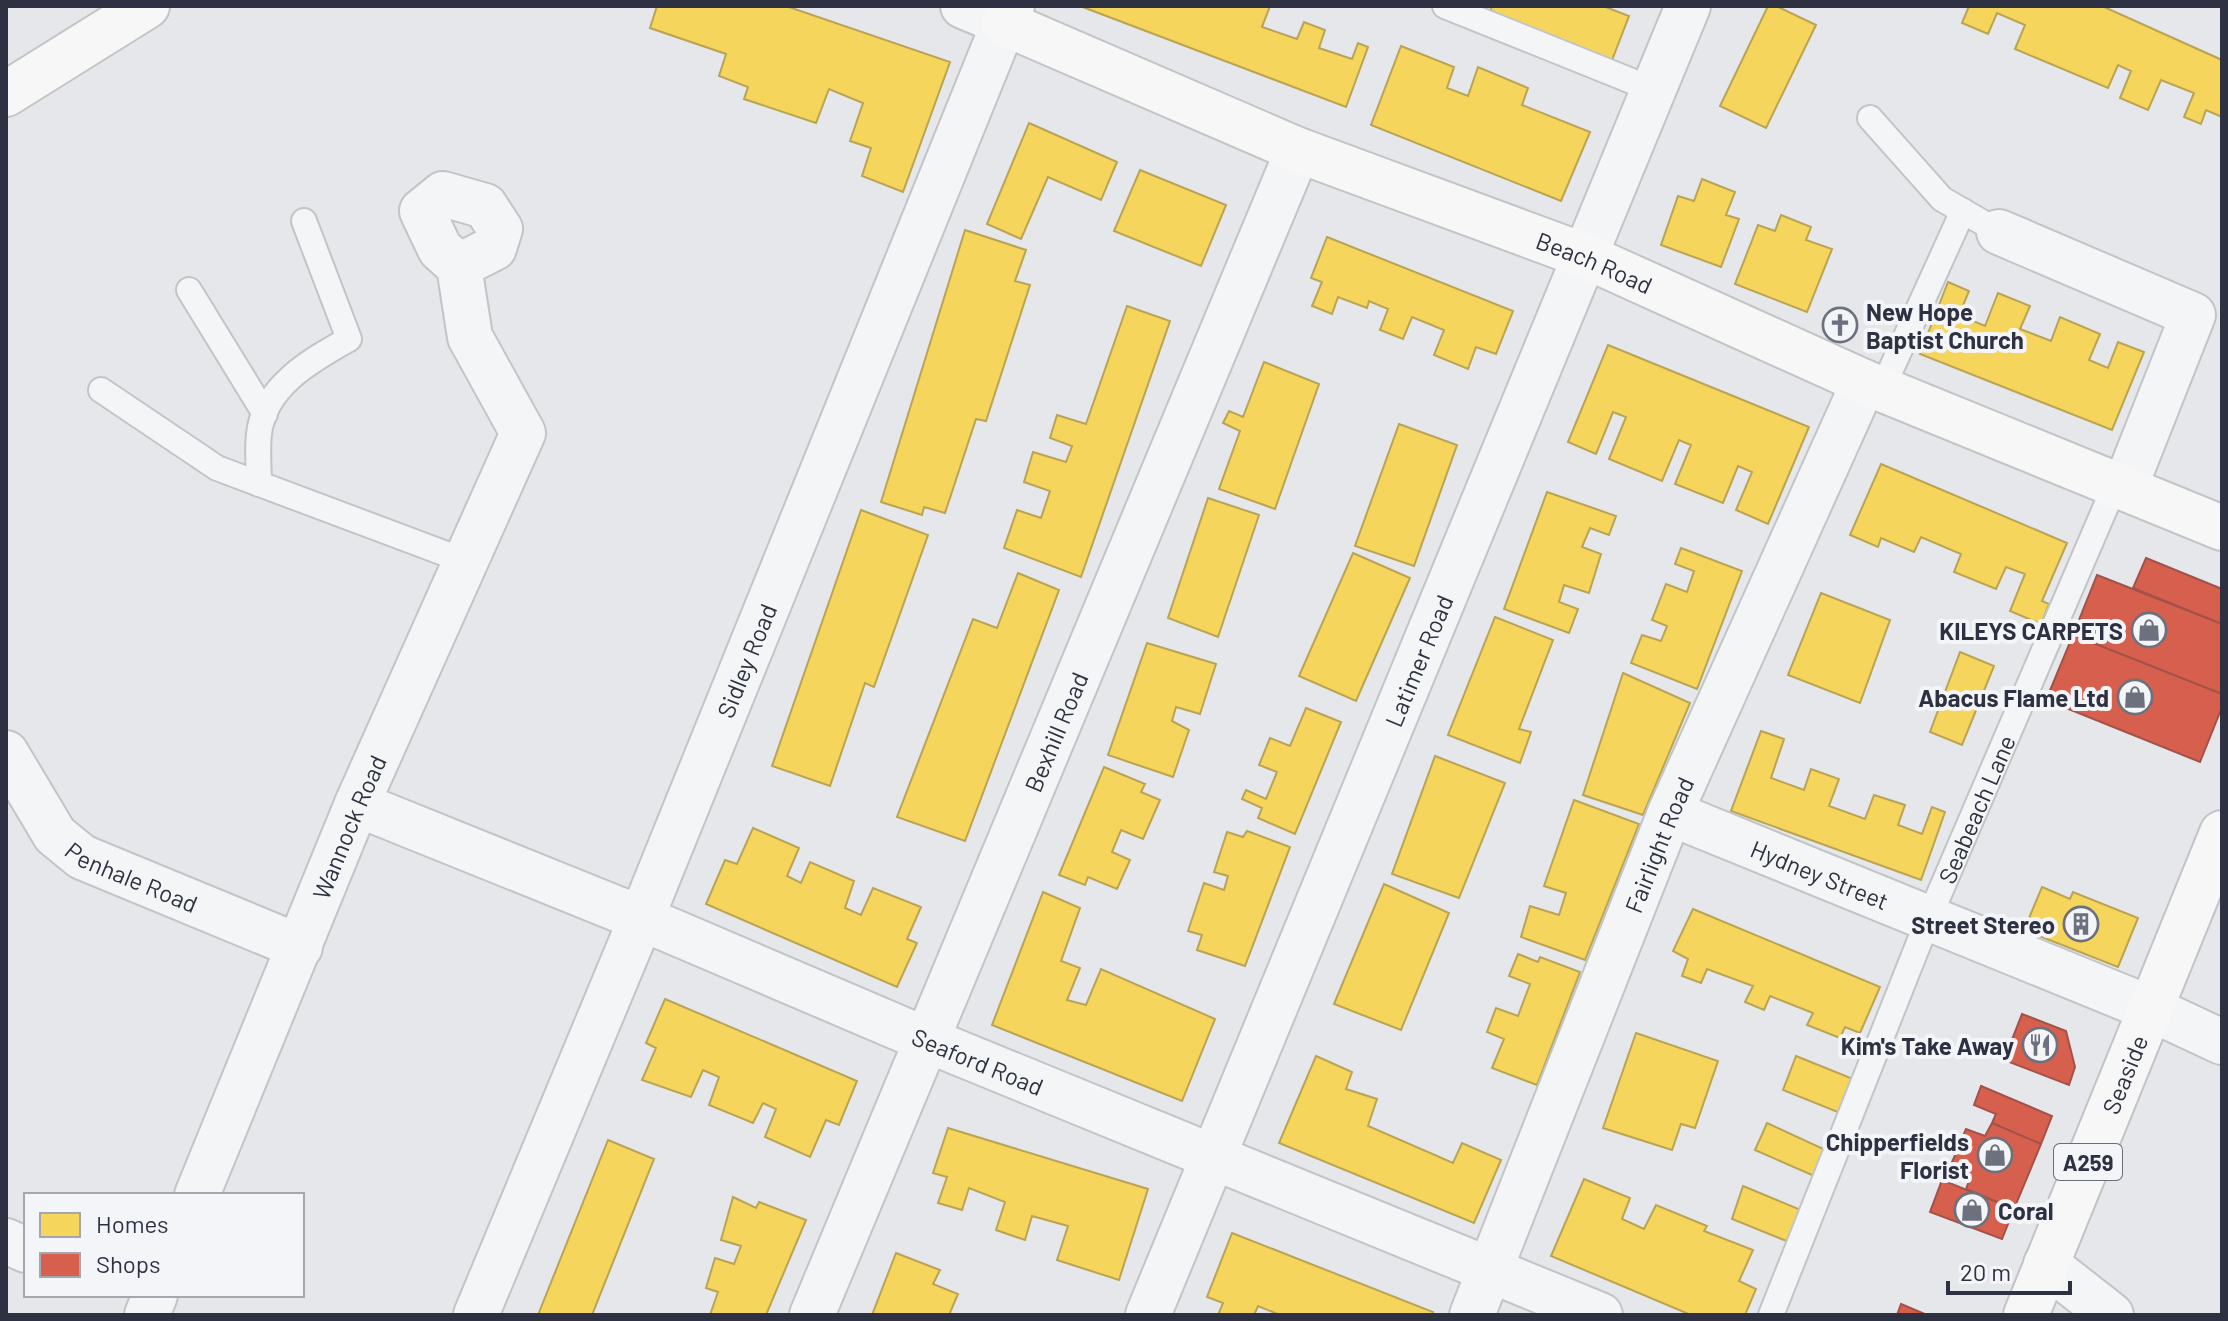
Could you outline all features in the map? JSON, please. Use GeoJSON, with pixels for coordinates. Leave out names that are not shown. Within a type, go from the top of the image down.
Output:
{"type":"FeatureCollection","features":[{"type":"Feature","properties":{"kind":"main road"},"geometry":{"type":"LineString","coordinates":[[6,94],[147,6]]}},
{"type":"Feature","properties":{"kind":"main road","name":"Beach Road"},"geometry":{"type":"LineString","coordinates":[[1008,14],[1298,150],[1585,256],[1873,385],[2222,528]]}},
{"type":"Feature","properties":{"kind":"main road","name":"Seaside"},"geometry":{"type":"LineString","coordinates":[[2026,1315],[2222,833]]}},
{"type":"Feature","properties":{"kind":"street","name":"Beach Road"},"geometry":{"type":"LineString","coordinates":[[963,6],[1008,14]]}},
{"type":"Feature","properties":{"kind":"street","name":"Latimer Road"},"geometry":{"type":"LineString","coordinates":[[1148,1315],[1654,90],[1682,8]]}},
{"type":"Feature","properties":{"kind":"street","name":"Sidley Road"},"geometry":{"type":"LineString","coordinates":[[476,1315],[641,919],[1008,14]]}},
{"type":"Feature","properties":{"kind":"street","name":"Bexhill Road"},"geometry":{"type":"LineString","coordinates":[[812,1315],[1298,150]]}},
{"type":"Feature","properties":{"kind":"street"},"geometry":{"type":"LineString","coordinates":[[1981,222],[2193,315],[2121,485]]}},
{"type":"Feature","properties":{"kind":"street","name":"Wannock Road"},"geometry":{"type":"LineString","coordinates":[[198,1193],[357,804],[523,433],[470,337],[459,266]]}},
{"type":"Feature","properties":{"kind":"street","name":"Fairlight Road"},"geometry":{"type":"LineString","coordinates":[[1472,1315],[1670,813],[1873,385]]}},
{"type":"Feature","properties":{"kind":"street","name":"Penhale Road"},"geometry":{"type":"LineString","coordinates":[[6,753],[55,835],[82,857],[300,947]]}},
{"type":"Feature","properties":{"kind":"street","name":"Seaford Road"},"geometry":{"type":"LineString","coordinates":[[357,804],[1600,1315]]}},
{"type":"Feature","properties":{"kind":"street","name":"Hydney Street"},"geometry":{"type":"LineString","coordinates":[[1670,813],[2149,1008],[2222,1042]]}},
{"type":"Feature","properties":{"kind":"street"},"geometry":{"type":"LineString","coordinates":[[2046,1264],[2111,1315]]}},
{"type":"Feature","properties":{"kind":"lane"},"geometry":{"type":"LineString","coordinates":[[1445,6],[1654,90]]}},
{"type":"Feature","properties":{"kind":"lane"},"geometry":{"type":"LineString","coordinates":[[1870,118],[1942,199],[1981,222],[1873,385]]}},
{"type":"Feature","properties":{"kind":"lane"},"geometry":{"type":"LineString","coordinates":[[259,484],[259,432],[271,397],[313,359],[349,339],[304,221]]}},
{"type":"Feature","properties":{"kind":"lane"},"geometry":{"type":"LineString","coordinates":[[189,290],[265,414]]}},
{"type":"Feature","properties":{"kind":"lane"},"geometry":{"type":"LineString","coordinates":[[101,390],[217,468],[465,561]]}},
{"type":"Feature","properties":{"kind":"lane","name":"Seabeach Lane"},"geometry":{"type":"LineString","coordinates":[[1771,1315],[1928,920],[2121,485]]}},
{"type":"Feature","properties":{"kind":"building: Homes"},"geometry":{"type":"Polygon","coordinates":[[[657,6],[786,6],[950,62],[903,192],[862,176],[871,148],[850,141],[863,103],[829,89],[816,123],[744,99],[748,87],[719,76],[726,54],[650,28],[657,6]]]}},
{"type":"Feature","properties":{"kind":"building: Homes"},"geometry":{"type":"Polygon","coordinates":[[[1080,6],[1270,6],[1262,27],[1297,39],[1304,22],[1325,30],[1319,48],[1352,59],[1358,43],[1368,47],[1346,107],[1080,6]]]}},
{"type":"Feature","properties":{"kind":"building: Homes"},"geometry":{"type":"Polygon","coordinates":[[[1492,6],[1603,6],[1629,16],[1609,68],[1487,20],[1492,6]]]}},
{"type":"Feature","properties":{"kind":"building: Homes"},"geometry":{"type":"Polygon","coordinates":[[[1768,6],[1776,6],[1816,25],[1766,128],[1720,106],[1768,6]]]}},
{"type":"Feature","properties":{"kind":"building: Homes"},"geometry":{"type":"Polygon","coordinates":[[[1969,6],[2102,6],[2222,60],[2222,117],[2206,110],[2201,124],[2184,117],[2194,93],[2161,80],[2148,110],[2120,98],[2131,71],[2118,65],[2108,88],[2015,49],[2025,25],[1997,13],[1988,34],[1962,23],[1969,6]]]}},
{"type":"Feature","properties":{"kind":"building: Homes"},"geometry":{"type":"Polygon","coordinates":[[[1401,46],[1454,67],[1447,88],[1468,96],[1478,67],[1528,88],[1522,105],[1590,132],[1561,201],[1371,125],[1401,46]]]}},
{"type":"Feature","properties":{"kind":"building: Homes"},"geometry":{"type":"Polygon","coordinates":[[[1029,123],[1117,162],[1101,200],[1048,177],[1021,239],[987,224],[1029,123]]]}},
{"type":"Feature","properties":{"kind":"building: Homes"},"geometry":{"type":"Polygon","coordinates":[[[1140,170],[1226,205],[1201,266],[1114,231],[1140,170]]]}},
{"type":"Feature","properties":{"kind":"building: Homes"},"geometry":{"type":"Polygon","coordinates":[[[1702,179],[1735,192],[1726,215],[1739,219],[1721,267],[1661,245],[1678,196],[1694,201],[1702,179]]]}},
{"type":"Feature","properties":{"kind":"building: Homes"},"geometry":{"type":"Polygon","coordinates":[[[1781,215],[1811,227],[1806,240],[1832,249],[1807,312],[1735,284],[1758,225],[1775,231],[1781,215]]]}},
{"type":"Feature","properties":{"kind":"building: Homes"},"geometry":{"type":"Polygon","coordinates":[[[965,230],[1026,250],[1015,281],[1030,285],[986,421],[976,419],[945,513],[924,507],[922,515],[881,502],[965,230]]]}},
{"type":"Feature","properties":{"kind":"building: Homes"},"geometry":{"type":"Polygon","coordinates":[[[1327,237],[1513,311],[1496,354],[1476,347],[1468,369],[1434,355],[1444,330],[1412,317],[1403,339],[1380,330],[1388,309],[1369,301],[1367,308],[1338,297],[1332,314],[1312,306],[1322,282],[1311,278],[1327,237]]]}},
{"type":"Feature","properties":{"kind":"building: Homes"},"geometry":{"type":"Polygon","coordinates":[[[1948,282],[1969,291],[1959,315],[1985,326],[1998,293],[2030,306],[2020,329],[2051,341],[2060,317],[2100,334],[2089,360],[2108,368],[2118,342],[2144,352],[2112,430],[1920,354],[1948,282]]]}},
{"type":"Feature","properties":{"kind":"building: Homes"},"geometry":{"type":"Polygon","coordinates":[[[1127,306],[1170,321],[1081,577],[1004,548],[1017,510],[1041,518],[1050,491],[1024,482],[1033,452],[1066,462],[1072,446],[1050,438],[1057,415],[1086,424],[1127,306]]]}},
{"type":"Feature","properties":{"kind":"building: Homes"},"geometry":{"type":"Polygon","coordinates":[[[1608,345],[1809,427],[1768,524],[1736,510],[1752,472],[1738,466],[1723,503],[1675,484],[1691,445],[1679,440],[1662,481],[1609,459],[1626,417],[1613,412],[1596,454],[1568,442],[1608,345]]]}},
{"type":"Feature","properties":{"kind":"building: Homes"},"geometry":{"type":"Polygon","coordinates":[[[1264,362],[1319,384],[1275,509],[1219,489],[1240,431],[1223,423],[1229,411],[1243,417],[1264,362]]]}},
{"type":"Feature","properties":{"kind":"building: Homes"},"geometry":{"type":"Polygon","coordinates":[[[1399,424],[1457,445],[1414,566],[1355,546],[1399,424]]]}},
{"type":"Feature","properties":{"kind":"building: Homes"},"geometry":{"type":"Polygon","coordinates":[[[1881,464],[2067,543],[2042,601],[2049,604],[2041,624],[2010,611],[2025,574],[2006,567],[1996,589],[1954,572],[1961,554],[1921,537],[1914,552],[1881,538],[1878,547],[1850,535],[1881,464]]]}},
{"type":"Feature","properties":{"kind":"building: Homes"},"geometry":{"type":"Polygon","coordinates":[[[1547,492],[1616,516],[1609,535],[1590,528],[1582,547],[1601,554],[1589,593],[1564,585],[1559,602],[1578,609],[1569,633],[1504,609],[1547,492]]]}},
{"type":"Feature","properties":{"kind":"building: Homes"},"geometry":{"type":"Polygon","coordinates":[[[1208,498],[1259,515],[1218,637],[1168,618],[1208,498]]]}},
{"type":"Feature","properties":{"kind":"building: Homes"},"geometry":{"type":"Polygon","coordinates":[[[861,510],[928,535],[874,687],[865,683],[830,786],[772,766],[861,510]]]}},
{"type":"Feature","properties":{"kind":"building: Homes"},"geometry":{"type":"Polygon","coordinates":[[[1681,548],[1742,571],[1697,689],[1631,663],[1642,635],[1661,641],[1667,626],[1652,620],[1666,584],[1687,592],[1694,571],[1675,564],[1681,548]]]}},
{"type":"Feature","properties":{"kind":"building: Homes"},"geometry":{"type":"Polygon","coordinates":[[[1353,553],[1410,578],[1356,701],[1299,676],[1353,553]]]}},
{"type":"Feature","properties":{"kind":"building: Homes"},"geometry":{"type":"Polygon","coordinates":[[[1018,573],[1059,590],[965,841],[897,817],[973,619],[997,628],[1018,573]]]}},
{"type":"Feature","properties":{"kind":"building: Homes"},"geometry":{"type":"Polygon","coordinates":[[[1821,593],[1890,620],[1860,703],[1788,675],[1821,593]]]}},
{"type":"Feature","properties":{"kind":"building: Homes"},"geometry":{"type":"Polygon","coordinates":[[[1495,617],[1553,640],[1519,729],[1531,732],[1520,763],[1448,735],[1495,617]]]}},
{"type":"Feature","properties":{"kind":"building: Homes"},"geometry":{"type":"Polygon","coordinates":[[[1147,643],[1216,664],[1200,714],[1176,707],[1172,721],[1189,730],[1173,777],[1108,755],[1147,643]]]}},
{"type":"Feature","properties":{"kind":"building: Homes"},"geometry":{"type":"Polygon","coordinates":[[[1960,652],[1994,666],[1962,745],[1930,732],[1960,652]]]}},
{"type":"Feature","properties":{"kind":"building: Homes"},"geometry":{"type":"Polygon","coordinates":[[[1623,673],[1690,703],[1643,815],[1583,795],[1623,673]]]}},
{"type":"Feature","properties":{"kind":"building: Homes"},"geometry":{"type":"Polygon","coordinates":[[[1306,708],[1341,722],[1295,834],[1258,818],[1262,808],[1242,799],[1246,790],[1266,799],[1277,772],[1259,765],[1270,738],[1290,746],[1306,708]]]}},
{"type":"Feature","properties":{"kind":"building: Homes"},"geometry":{"type":"Polygon","coordinates":[[[1761,731],[1784,739],[1771,778],[1804,790],[1811,769],[1839,779],[1829,806],[1865,819],[1874,795],[1905,805],[1898,825],[1922,834],[1932,807],[1945,812],[1921,880],[1731,811],[1761,731]]]}},
{"type":"Feature","properties":{"kind":"building: Homes"},"geometry":{"type":"Polygon","coordinates":[[[1435,756],[1505,783],[1459,898],[1392,874],[1435,756]]]}},
{"type":"Feature","properties":{"kind":"building: Homes"},"geometry":{"type":"Polygon","coordinates":[[[1104,767],[1145,784],[1141,792],[1160,800],[1143,839],[1121,830],[1112,852],[1130,860],[1117,889],[1088,877],[1085,885],[1059,875],[1104,767]]]}},
{"type":"Feature","properties":{"kind":"building: Homes"},"geometry":{"type":"Polygon","coordinates":[[[1574,800],[1639,824],[1585,960],[1521,937],[1530,906],[1559,915],[1566,893],[1544,886],[1574,800]]]}},
{"type":"Feature","properties":{"kind":"building: Homes"},"geometry":{"type":"Polygon","coordinates":[[[753,828],[799,848],[787,876],[801,883],[810,862],[854,881],[845,908],[861,915],[873,888],[921,907],[907,939],[917,943],[897,987],[706,904],[725,860],[737,864],[753,828]]]}},
{"type":"Feature","properties":{"kind":"building: Homes"},"geometry":{"type":"Polygon","coordinates":[[[1247,831],[1290,847],[1245,966],[1197,950],[1202,935],[1188,931],[1204,883],[1224,890],[1228,876],[1214,872],[1227,832],[1243,837],[1247,831]]]}},
{"type":"Feature","properties":{"kind":"building: Homes"},"geometry":{"type":"Polygon","coordinates":[[[1384,884],[1449,913],[1401,1030],[1334,1004],[1384,884]]]}},
{"type":"Feature","properties":{"kind":"building: Homes","name":"Street Stereo"},"geometry":{"type":"Polygon","coordinates":[[[2042,887],[2070,899],[2073,892],[2138,918],[2118,967],[2024,930],[2042,887]]]}},
{"type":"Feature","properties":{"kind":"building: Homes"},"geometry":{"type":"Polygon","coordinates":[[[1043,892],[1080,908],[1061,961],[1080,968],[1067,1000],[1086,1005],[1101,969],[1215,1019],[1182,1101],[992,1025],[1043,892]]]}},
{"type":"Feature","properties":{"kind":"building: Homes"},"geometry":{"type":"Polygon","coordinates":[[[1693,909],[1880,987],[1860,1033],[1845,1027],[1840,1038],[1807,1025],[1813,1013],[1770,996],[1764,1010],[1745,1002],[1753,986],[1707,969],[1701,983],[1682,976],[1688,959],[1673,951],[1693,909]]]}},
{"type":"Feature","properties":{"kind":"building: Homes"},"geometry":{"type":"Polygon","coordinates":[[[1518,954],[1538,962],[1540,957],[1580,972],[1537,1085],[1492,1068],[1504,1039],[1487,1032],[1496,1008],[1518,1016],[1530,984],[1509,976],[1518,954]]]}},
{"type":"Feature","properties":{"kind":"building: Homes"},"geometry":{"type":"Polygon","coordinates":[[[665,999],[857,1081],[839,1125],[826,1120],[810,1157],[765,1137],[776,1109],[763,1103],[753,1123],[709,1105],[719,1077],[703,1070],[691,1097],[642,1080],[656,1048],[646,1043],[665,999]]]}},
{"type":"Feature","properties":{"kind":"building: Homes"},"geometry":{"type":"Polygon","coordinates":[[[1636,1033],[1718,1061],[1695,1128],[1681,1124],[1672,1150],[1603,1128],[1636,1033]]]}},
{"type":"Feature","properties":{"kind":"building: Homes"},"geometry":{"type":"Polygon","coordinates":[[[1316,1056],[1352,1072],[1346,1089],[1377,1099],[1368,1126],[1453,1163],[1462,1143],[1501,1160],[1474,1223],[1279,1143],[1316,1056]]]}},
{"type":"Feature","properties":{"kind":"building: Homes"},"geometry":{"type":"Polygon","coordinates":[[[1796,1056],[1858,1081],[1845,1115],[1783,1090],[1796,1056]]]}},
{"type":"Feature","properties":{"kind":"building: Homes"},"geometry":{"type":"Polygon","coordinates":[[[1767,1123],[1832,1153],[1821,1179],[1755,1150],[1767,1123]]]}},
{"type":"Feature","properties":{"kind":"building: Homes"},"geometry":{"type":"Polygon","coordinates":[[[948,1128],[1148,1189],[1119,1280],[1057,1260],[1068,1226],[1032,1216],[1025,1240],[996,1230],[1005,1202],[969,1188],[962,1210],[938,1203],[947,1177],[933,1173],[948,1128]]]}},
{"type":"Feature","properties":{"kind":"building: Homes"},"geometry":{"type":"Polygon","coordinates":[[[608,1140],[654,1159],[592,1315],[538,1315],[608,1140]]]}},
{"type":"Feature","properties":{"kind":"building: Homes"},"geometry":{"type":"Polygon","coordinates":[[[1584,1179],[1630,1198],[1622,1219],[1644,1229],[1656,1205],[1707,1226],[1704,1231],[1753,1250],[1739,1281],[1756,1289],[1745,1315],[1691,1315],[1551,1256],[1584,1179]]]}},
{"type":"Feature","properties":{"kind":"building: Homes"},"geometry":{"type":"Polygon","coordinates":[[[1743,1186],[1808,1213],[1794,1244],[1732,1219],[1743,1186]]]}},
{"type":"Feature","properties":{"kind":"building: Homes"},"geometry":{"type":"Polygon","coordinates":[[[733,1197],[756,1208],[759,1202],[806,1220],[766,1315],[710,1315],[718,1292],[706,1288],[715,1258],[734,1264],[741,1246],[721,1240],[733,1197]]]}},
{"type":"Feature","properties":{"kind":"building: Homes"},"geometry":{"type":"Polygon","coordinates":[[[1232,1233],[1433,1312],[1432,1315],[1280,1315],[1258,1306],[1254,1315],[1218,1315],[1223,1303],[1207,1297],[1232,1233]]]}},
{"type":"Feature","properties":{"kind":"building: Homes"},"geometry":{"type":"Polygon","coordinates":[[[896,1253],[940,1270],[933,1284],[958,1294],[949,1315],[872,1315],[896,1253]]]}},
{"type":"Feature","properties":{"kind":"building: Shops"},"geometry":{"type":"Polygon","coordinates":[[[2146,558],[2222,589],[2222,624],[2133,588],[2146,558]]]}},
{"type":"Feature","properties":{"kind":"building: Shops","name":"KILEYS CARPETS"},"geometry":{"type":"Polygon","coordinates":[[[2097,575],[2222,624],[2222,694],[2073,635],[2097,575]]]}},
{"type":"Feature","properties":{"kind":"building: Shops","name":"Abacus Flame Ltd"},"geometry":{"type":"Polygon","coordinates":[[[2073,635],[2222,694],[2222,707],[2200,762],[2046,700],[2073,635]]]}},
{"type":"Feature","properties":{"kind":"building: Shops","name":"Kim's Take Away"},"geometry":{"type":"Polygon","coordinates":[[[2022,1014],[2066,1031],[2075,1067],[2069,1085],[2004,1060],[2022,1014]]]}},
{"type":"Feature","properties":{"kind":"building: Shops"},"geometry":{"type":"Polygon","coordinates":[[[1981,1086],[2052,1116],[2041,1144],[1992,1123],[1996,1114],[1974,1105],[1981,1086]]]}},
{"type":"Feature","properties":{"kind":"building: Shops","name":"Chipperfields Florist"},"geometry":{"type":"Polygon","coordinates":[[[1992,1123],[2041,1144],[2014,1209],[1966,1189],[1971,1176],[1950,1167],[1966,1129],[1985,1136],[1992,1123]]]}},
{"type":"Feature","properties":{"kind":"building: Shops","name":"Coral"},"geometry":{"type":"Polygon","coordinates":[[[1942,1180],[2014,1209],[2002,1239],[1930,1212],[1942,1180]]]}},
{"type":"Feature","properties":{"kind":"building: Shops"},"geometry":{"type":"Polygon","coordinates":[[[1901,1304],[1927,1315],[1897,1315],[1901,1304]]]}},
{"type":"Feature","properties":{"kind":"place","name":"New Hope Baptist Church"},"geometry":{"type":"Point","coordinates":[1840,325]}},
{"type":"Feature","properties":{"kind":"place","name":"KILEYS CARPETS"},"geometry":{"type":"Point","coordinates":[2149,630]}},
{"type":"Feature","properties":{"kind":"place","name":"Abacus Flame Ltd"},"geometry":{"type":"Point","coordinates":[2135,697]}},
{"type":"Feature","properties":{"kind":"place","name":"Street Stereo"},"geometry":{"type":"Point","coordinates":[2081,924]}},
{"type":"Feature","properties":{"kind":"place","name":"Kim's Take Away"},"geometry":{"type":"Point","coordinates":[2040,1045]}},
{"type":"Feature","properties":{"kind":"place","name":"Chipperfields Florist"},"geometry":{"type":"Point","coordinates":[1995,1155]}},
{"type":"Feature","properties":{"kind":"place","name":"Coral"},"geometry":{"type":"Point","coordinates":[1972,1210]}}]}
